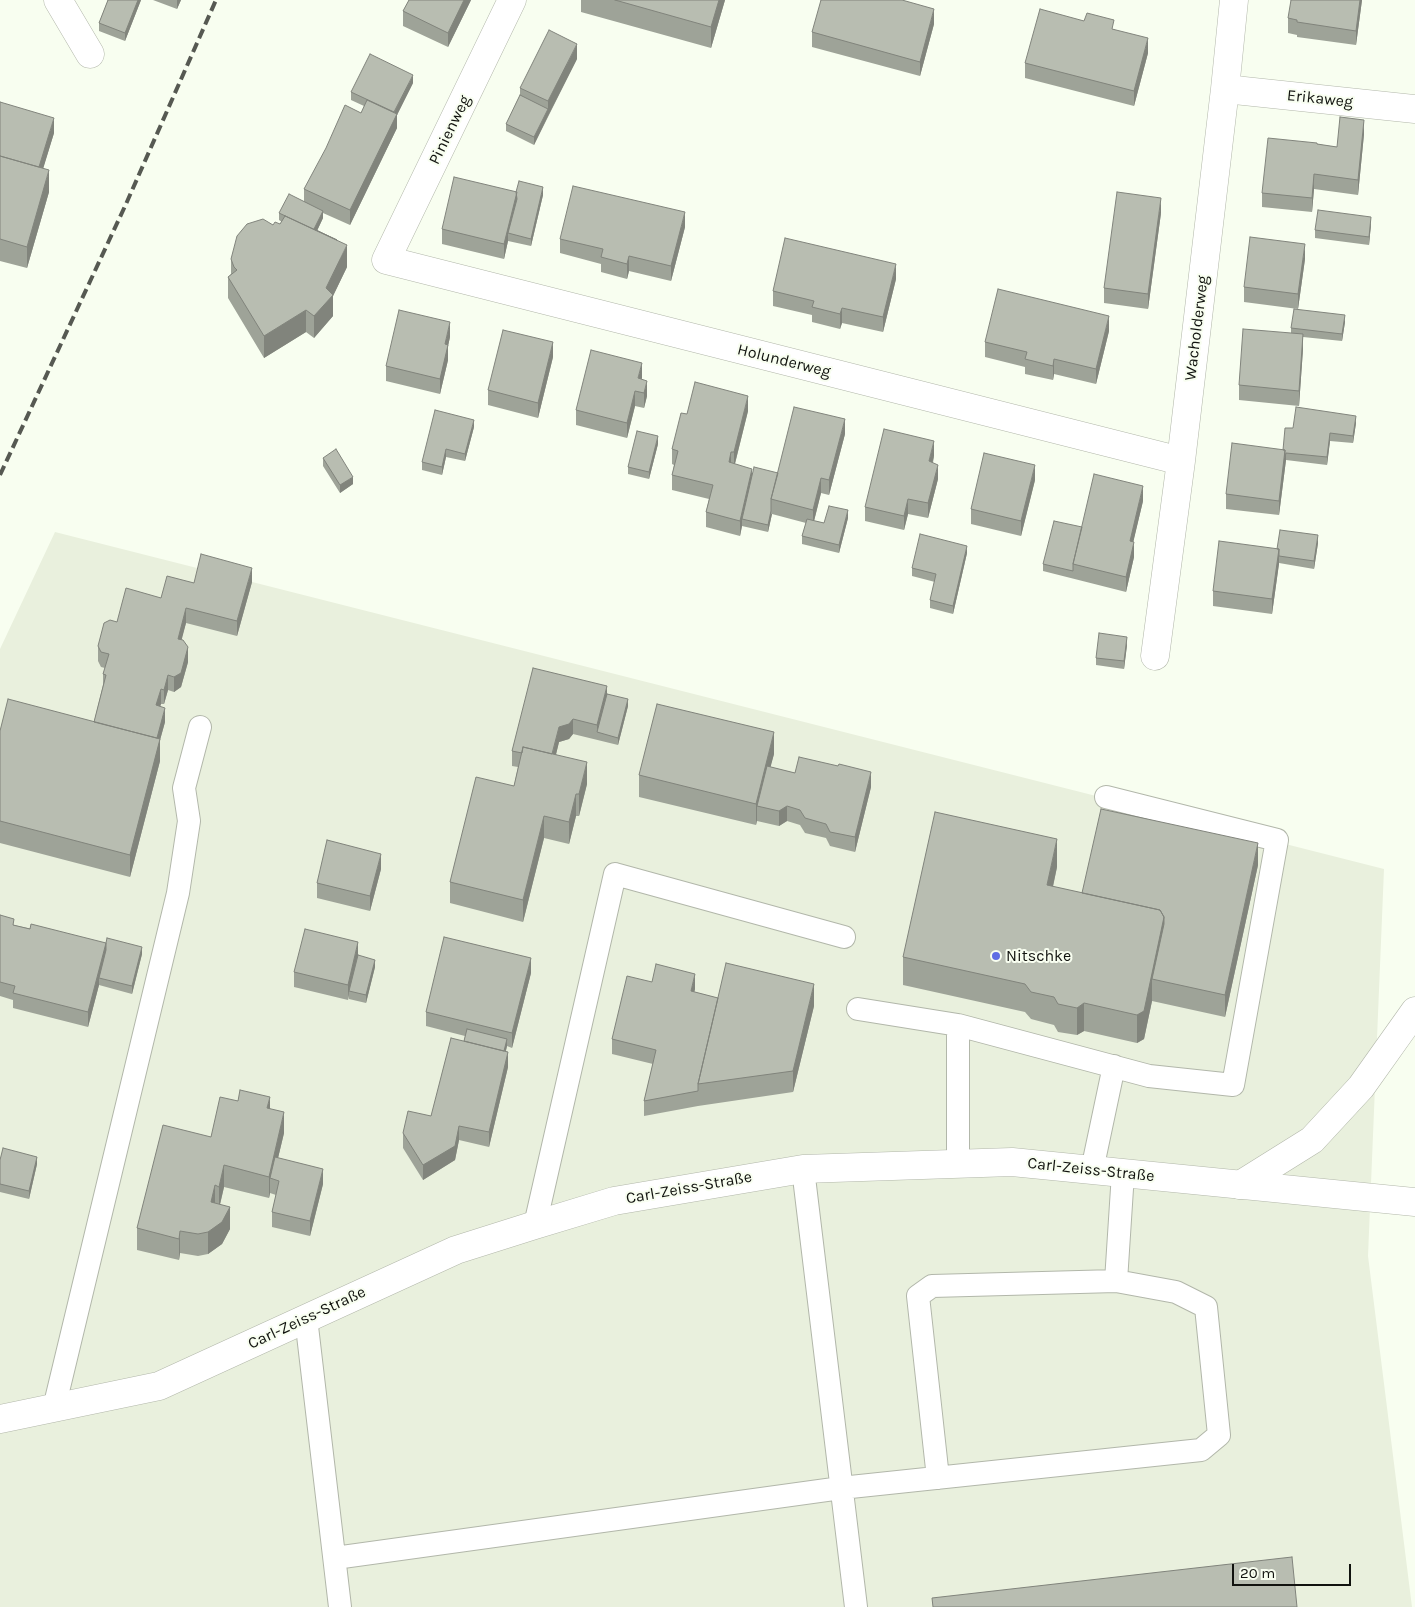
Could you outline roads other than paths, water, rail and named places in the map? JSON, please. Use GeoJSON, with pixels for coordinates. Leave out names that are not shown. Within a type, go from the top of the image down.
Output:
{"type":"FeatureCollection","features":[{"type":"Feature","properties":{"kind":"street"},"geometry":{"type":"LineString","coordinates":[[58,0],[90,54]]}},
{"type":"Feature","properties":{"kind":"street","name":"Pinienweg"},"geometry":{"type":"LineString","coordinates":[[386,260],[512,0]]}},
{"type":"Feature","properties":{"kind":"street"},"geometry":{"type":"LineString","coordinates":[[1229,0],[1234,0]]}},
{"type":"Feature","properties":{"kind":"street","name":"Wacholderweg"},"geometry":{"type":"LineString","coordinates":[[1154,656],[1182,461],[1234,0]]}},
{"type":"Feature","properties":{"kind":"street","name":"Erikaweg"},"geometry":{"type":"LineString","coordinates":[[1225,88],[1415,109]]}},
{"type":"Feature","properties":{"kind":"street","name":"Holunderweg"},"geometry":{"type":"LineString","coordinates":[[386,260],[1182,461]]}},
{"type":"Feature","properties":{"kind":"street"},"geometry":{"type":"LineString","coordinates":[[1240,1185],[1312,1140],[1361,1087],[1415,1011]]}},
{"type":"Feature","properties":{"kind":"street","name":"Carl-Zeiss-Straße"},"geometry":{"type":"LineString","coordinates":[[0,1418],[159,1386],[456,1250],[535,1225],[614,1201],[803,1169],[1012,1162],[1415,1202]]}},
{"type":"Feature","properties":{"kind":"lane"},"geometry":{"type":"LineString","coordinates":[[54,1408],[178,894],[189,821],[184,788],[200,727]]}},
{"type":"Feature","properties":{"kind":"lane"},"geometry":{"type":"LineString","coordinates":[[858,1009],[958,1025],[1149,1076],[1233,1086],[1277,840],[1106,797]]}},
{"type":"Feature","properties":{"kind":"lane"},"geometry":{"type":"LineString","coordinates":[[535,1225],[615,874],[844,937]]}},
{"type":"Feature","properties":{"kind":"lane"},"geometry":{"type":"LineString","coordinates":[[958,1025],[958,1164]]}},
{"type":"Feature","properties":{"kind":"lane"},"geometry":{"type":"LineString","coordinates":[[1092,1170],[1114,1066]]}},
{"type":"Feature","properties":{"kind":"lane"},"geometry":{"type":"LineString","coordinates":[[803,1169],[856,1607]]}},
{"type":"Feature","properties":{"kind":"lane"},"geometry":{"type":"LineString","coordinates":[[1116,1281],[1123,1173]]}},
{"type":"Feature","properties":{"kind":"lane"},"geometry":{"type":"LineString","coordinates":[[335,1558],[841,1488],[938,1478],[1201,1450],[1219,1435],[1206,1307],[1176,1292],[1116,1281],[932,1286],[918,1296],[938,1478]]}},
{"type":"Feature","properties":{"kind":"lane"},"geometry":{"type":"LineString","coordinates":[[306,1318],[340,1607]]}},
{"type":"Feature","properties":{"kind":"railway"},"geometry":{"type":"LineString","coordinates":[[0,475],[126,204],[216,0]]}},
{"type":"Feature","properties":{"kind":"place","name":"Nitschke"},"geometry":{"type":"Point","coordinates":[996,956]}}]}
